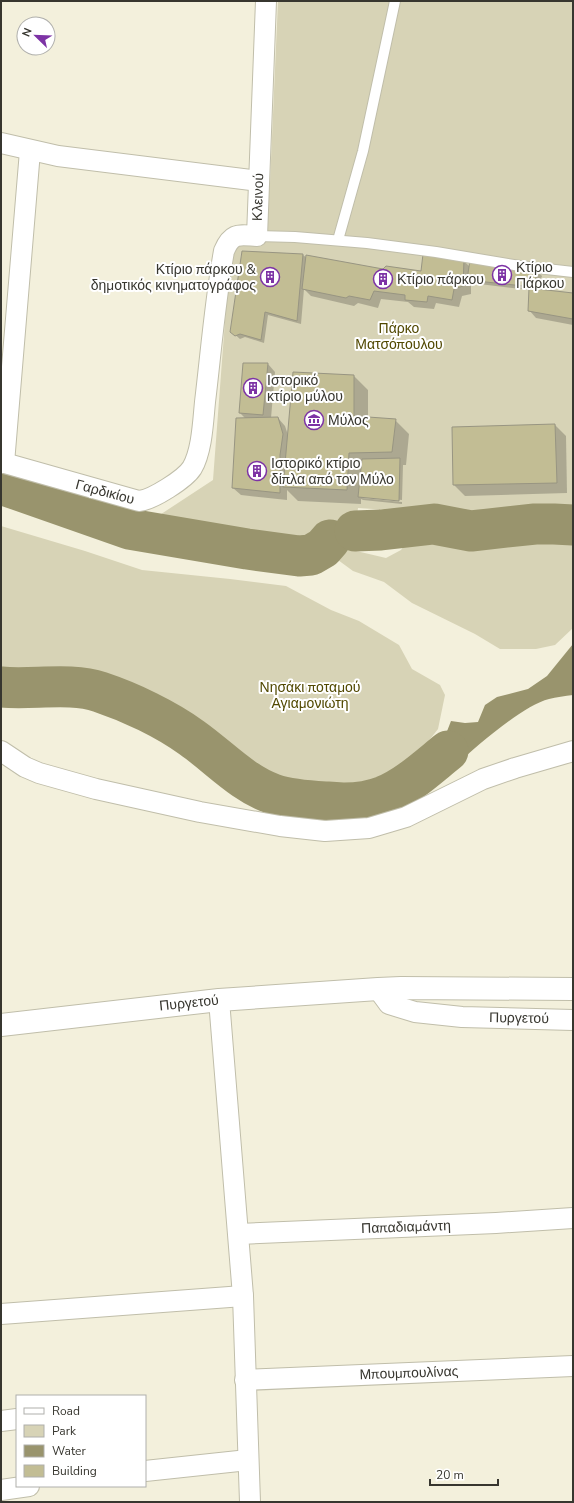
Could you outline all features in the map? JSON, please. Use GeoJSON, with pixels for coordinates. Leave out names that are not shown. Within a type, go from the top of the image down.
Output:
{"type":"FeatureCollection","features":[{"type":"Feature","properties":{"kind":"street","name":"Κλεινού"},"geometry":{"type":"LineString","coordinates":[[196,460],[202,429],[224,251],[232,237],[236,235],[257,236],[266,1]]}},
{"type":"Feature","properties":{"kind":"street"},"geometry":{"type":"LineString","coordinates":[[1,144],[30,151],[258,181]]}},
{"type":"Feature","properties":{"kind":"street"},"geometry":{"type":"LineString","coordinates":[[2,463],[30,151]]}},
{"type":"Feature","properties":{"kind":"street","name":"Γαρδικίου"},"geometry":{"type":"LineString","coordinates":[[2,463],[139,501],[147,501],[184,477],[192,469],[196,460]]}},
{"type":"Feature","properties":{"kind":"street"},"geometry":{"type":"LineString","coordinates":[[2,753],[25,767],[96,789],[200,812],[280,826],[325,831],[357,830],[406,817],[483,779],[573,751]]}},
{"type":"Feature","properties":{"kind":"street","name":"Πυργετού"},"geometry":{"type":"LineString","coordinates":[[1,1024],[219,1000],[401,988],[573,989]]}},
{"type":"Feature","properties":{"kind":"street","name":"Πυργετού"},"geometry":{"type":"LineString","coordinates":[[378,990],[389,1004],[415,1012],[462,1017],[573,1020]]}},
{"type":"Feature","properties":{"kind":"street"},"geometry":{"type":"LineString","coordinates":[[219,1000],[239,1234],[250,1502]]}},
{"type":"Feature","properties":{"kind":"street","name":"Παπαδιαμάντη"},"geometry":{"type":"LineString","coordinates":[[239,1234],[496,1223],[573,1218]]}},
{"type":"Feature","properties":{"kind":"street"},"geometry":{"type":"LineString","coordinates":[[1,1314],[242,1296]]}},
{"type":"Feature","properties":{"kind":"street","name":"Μπουμπουλίνας"},"geometry":{"type":"LineString","coordinates":[[246,1380],[573,1366]]}},
{"type":"Feature","properties":{"kind":"street"},"geometry":{"type":"LineString","coordinates":[[1,1422],[16,1419]]}},
{"type":"Feature","properties":{"kind":"street"},"geometry":{"type":"LineString","coordinates":[[146,1471],[248,1460]]}},
{"type":"Feature","properties":{"kind":"street"},"geometry":{"type":"LineString","coordinates":[[1,1490],[22,1487]]}},
{"type":"Feature","properties":{"kind":"lane"},"geometry":{"type":"LineString","coordinates":[[338,240],[364,151],[395,1]]}},
{"type":"Feature","properties":{"kind":"lane"},"geometry":{"type":"LineString","coordinates":[[257,236],[296,236],[367,243],[436,252],[527,267],[573,272]]}},
{"type":"Feature","properties":{"kind":"green space","name":"Πάρκο Ματσόπουλου"},"geometry":{"type":"Polygon","coordinates":[[[278,1],[573,1],[573,516],[433,513],[358,508],[354,542],[150,526],[149,522],[213,480],[231,252],[265,200],[270,183],[278,1]]]}},
{"type":"Feature","properties":{"kind":"green space","name":"Νησάκι ποταμού Αγιαμονιώτη"},"geometry":{"type":"Polygon","coordinates":[[[1,526],[142,570],[286,586],[331,610],[359,621],[399,645],[412,669],[440,685],[445,695],[438,729],[413,761],[370,787],[314,787],[269,773],[179,706],[116,681],[39,672],[15,676],[1,676],[1,526]]]}},
{"type":"Feature","properties":{"kind":"green space"},"geometry":{"type":"Polygon","coordinates":[[[434,528],[481,540],[508,541],[547,532],[573,530],[573,628],[555,645],[536,649],[500,649],[475,634],[412,603],[384,582],[353,571],[338,560],[345,550],[352,550],[386,558],[401,550],[410,538],[420,531],[434,528]]]}},
{"type":"Feature","properties":{"kind":"water"},"geometry":{"type":"Polygon","coordinates":[[[573,644],[573,695],[549,699],[526,710],[499,728],[454,767],[449,758],[447,743],[444,739],[451,721],[465,723],[478,722],[485,705],[497,697],[528,689],[547,676],[573,644]]]}},
{"type":"Feature","properties":{"kind":"building","name":"Κτίριο πάρκου & δημοτικός κινηματογράφος"},"geometry":{"type":"Polygon","coordinates":[[[242,251],[303,254],[297,321],[265,312],[261,340],[240,334],[235,336],[230,332],[242,251]]]}},
{"type":"Feature","properties":{"kind":"building","name":"Κτίριο πάρκου"},"geometry":{"type":"Polygon","coordinates":[[[423,254],[464,260],[463,286],[454,289],[452,300],[428,296],[427,302],[405,300],[405,295],[374,291],[370,300],[349,296],[346,298],[302,289],[306,255],[383,269],[386,266],[421,271],[423,254]]]}},
{"type":"Feature","properties":{"kind":"building","name":"Κτίριο Πάρκου"},"geometry":{"type":"Polygon","coordinates":[[[470,260],[538,271],[533,287],[467,280],[470,260]]]}},
{"type":"Feature","properties":{"kind":"building","name":"Κτίριο πάρκου"},"geometry":{"type":"Polygon","coordinates":[[[529,288],[573,293],[573,319],[528,311],[529,288]]]}},
{"type":"Feature","properties":{"kind":"building","name":"Ιστορικό κτίριο μύλου"},"geometry":{"type":"Polygon","coordinates":[[[243,363],[268,363],[263,415],[239,413],[243,363]]]}},
{"type":"Feature","properties":{"kind":"building"},"geometry":{"type":"Polygon","coordinates":[[[293,372],[354,375],[354,416],[396,419],[392,452],[349,453],[347,490],[283,487],[293,372]]]}},
{"type":"Feature","properties":{"kind":"building","name":"Ιστορικό κτίριο δίπλα από τον Μύλο"},"geometry":{"type":"Polygon","coordinates":[[[278,417],[283,434],[280,455],[280,493],[232,488],[236,418],[278,417]]]}},
{"type":"Feature","properties":{"kind":"building"},"geometry":{"type":"Polygon","coordinates":[[[555,424],[557,483],[453,485],[452,427],[555,424]]]}},
{"type":"Feature","properties":{"kind":"building"},"geometry":{"type":"Polygon","coordinates":[[[400,458],[399,501],[358,497],[362,459],[400,458]]]}},
{"type":"Feature","properties":{"kind":"waterway"},"geometry":{"type":"LineString","coordinates":[[1,484],[129,529],[247,549],[299,556],[311,555],[323,548],[330,540]]}},
{"type":"Feature","properties":{"kind":"waterway"},"geometry":{"type":"LineString","coordinates":[[355,531],[381,530],[434,524],[471,531],[535,524],[573,525]]}},
{"type":"Feature","properties":{"kind":"waterway"},"geometry":{"type":"LineString","coordinates":[[1,687],[77,687],[112,696],[171,724],[202,745],[251,783],[273,794],[293,799],[341,803],[363,802],[384,796],[410,782],[448,751]]}},
{"type":"Feature","properties":{"kind":"place","name":"Κτίριο Πάρκου"},"geometry":{"type":"Point","coordinates":[502,275]}},
{"type":"Feature","properties":{"kind":"place","name":"Κτίριο πάρκου & δημοτικός κινηματογράφος"},"geometry":{"type":"Point","coordinates":[270,277]}},
{"type":"Feature","properties":{"kind":"place","name":"Κτίριο πάρκου"},"geometry":{"type":"Point","coordinates":[383,279]}},
{"type":"Feature","properties":{"kind":"place","name":"Ιστορικό κτίριο μύλου"},"geometry":{"type":"Point","coordinates":[253,388]}},
{"type":"Feature","properties":{"kind":"place","name":"Μύλος"},"geometry":{"type":"Point","coordinates":[314,420]}},
{"type":"Feature","properties":{"kind":"place","name":"Ιστορικό κτίριο δίπλα από τον Μύλο"},"geometry":{"type":"Point","coordinates":[257,471]}}]}
